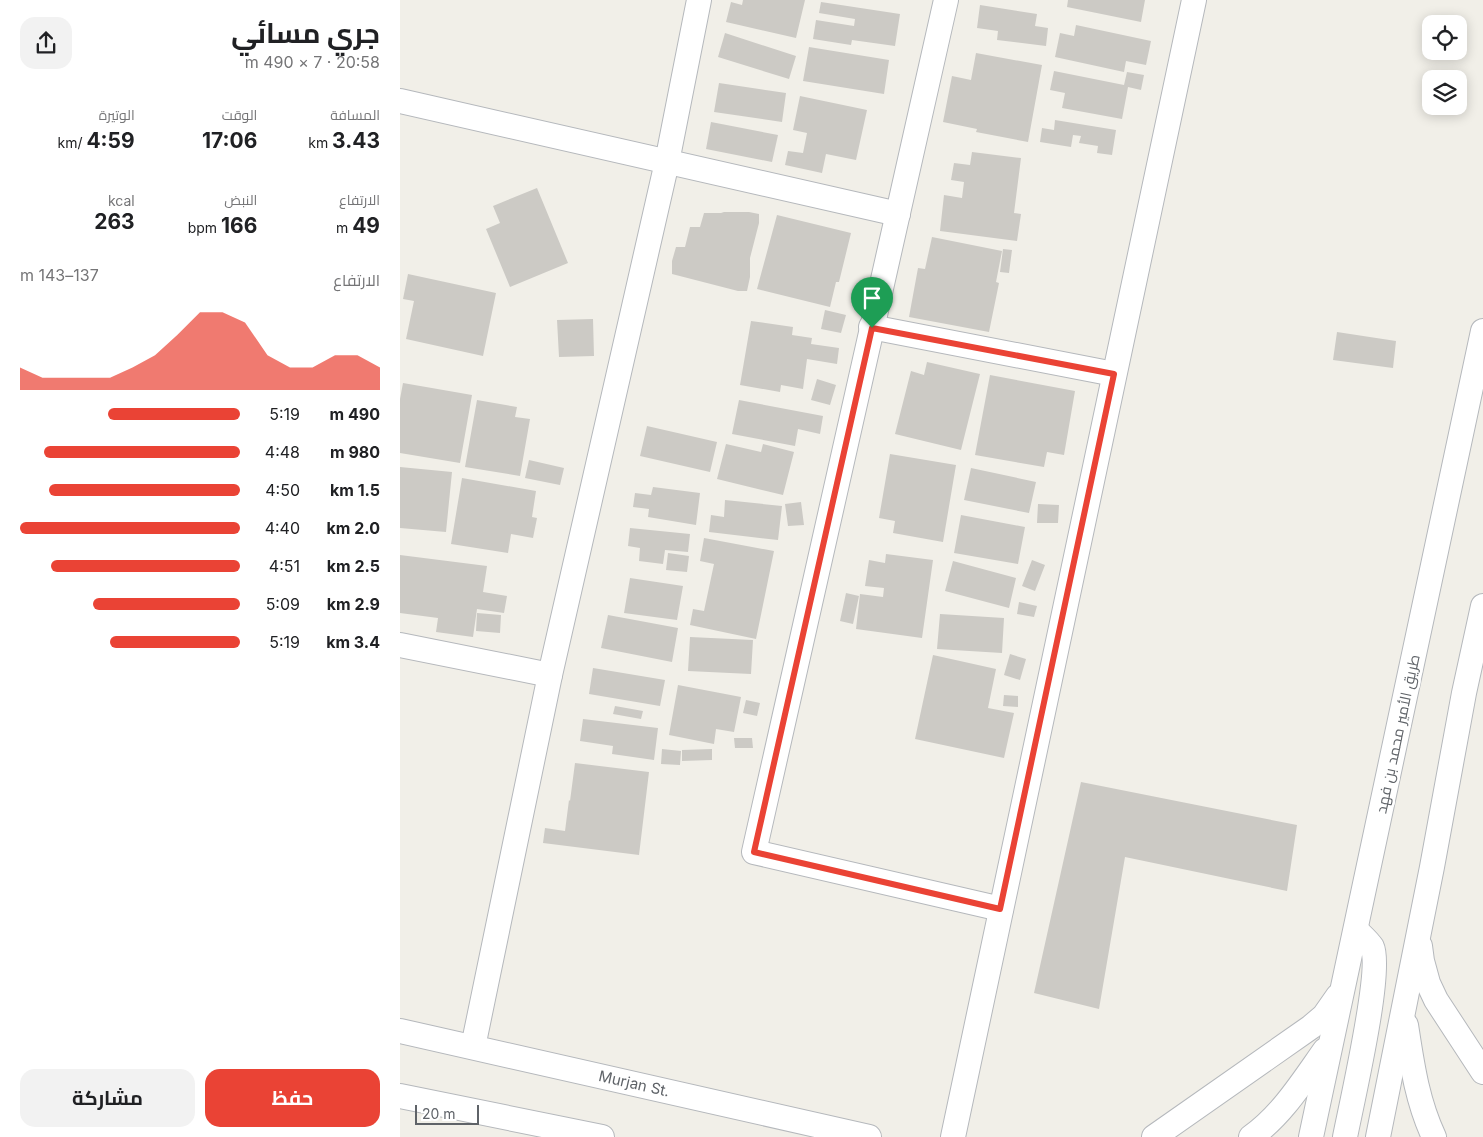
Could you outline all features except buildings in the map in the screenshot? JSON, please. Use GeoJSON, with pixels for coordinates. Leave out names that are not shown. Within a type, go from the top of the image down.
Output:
{"type":"FeatureCollection","features":[{"type":"Feature","properties":{"kind":"street"},"geometry":{"type":"LineString","coordinates":[[473,1047],[550,675],[667,162],[700,0]]}},
{"type":"Feature","properties":{"kind":"street"},"geometry":{"type":"LineString","coordinates":[[946,0],[754,852],[1000,909]]}},
{"type":"Feature","properties":{"kind":"street"},"geometry":{"type":"LineString","coordinates":[[953,1137],[1194,0]]}},
{"type":"Feature","properties":{"kind":"street"},"geometry":{"type":"LineString","coordinates":[[400,103],[898,214]]}},
{"type":"Feature","properties":{"kind":"street"},"geometry":{"type":"LineString","coordinates":[[872,328],[1114,374]]}},
{"type":"Feature","properties":{"kind":"street","name":"طريق الأمير محمد بن فهد"},"geometry":{"type":"LineString","coordinates":[[1311,1137],[1483,331]]}},
{"type":"Feature","properties":{"kind":"street"},"geometry":{"type":"LineString","coordinates":[[1378,1137],[1434,858],[1464,693],[1483,606]]}},
{"type":"Feature","properties":{"kind":"street"},"geometry":{"type":"LineString","coordinates":[[400,645],[550,675]]}},
{"type":"Feature","properties":{"kind":"street"},"geometry":{"type":"LineString","coordinates":[[1345,1137],[1370,1008],[1375,964],[1372,947],[1356,930]]}},
{"type":"Feature","properties":{"kind":"street"},"geometry":{"type":"LineString","coordinates":[[1419,930],[1422,961],[1432,992],[1483,1072]]}},
{"type":"Feature","properties":{"kind":"street"},"geometry":{"type":"LineString","coordinates":[[1154,1137],[1312,1027],[1334,1004],[1344,983]]}},
{"type":"Feature","properties":{"kind":"street"},"geometry":{"type":"LineString","coordinates":[[1404,1007],[1413,1073],[1422,1108],[1434,1137]]}},
{"type":"Feature","properties":{"kind":"street","name":"Murjan St."},"geometry":{"type":"LineString","coordinates":[[400,1031],[869,1137]]}},
{"type":"Feature","properties":{"kind":"street"},"geometry":{"type":"LineString","coordinates":[[1251,1137],[1276,1115],[1292,1096],[1331,1042]]}},
{"type":"Feature","properties":{"kind":"street"},"geometry":{"type":"LineString","coordinates":[[400,1096],[602,1137]]}},
{"type":"Feature","properties":{"kind":"route"},"geometry":{"type":"LineString","coordinates":[[872,328],[1114,374],[1000,909],[754,852],[872,328]]}}]}
